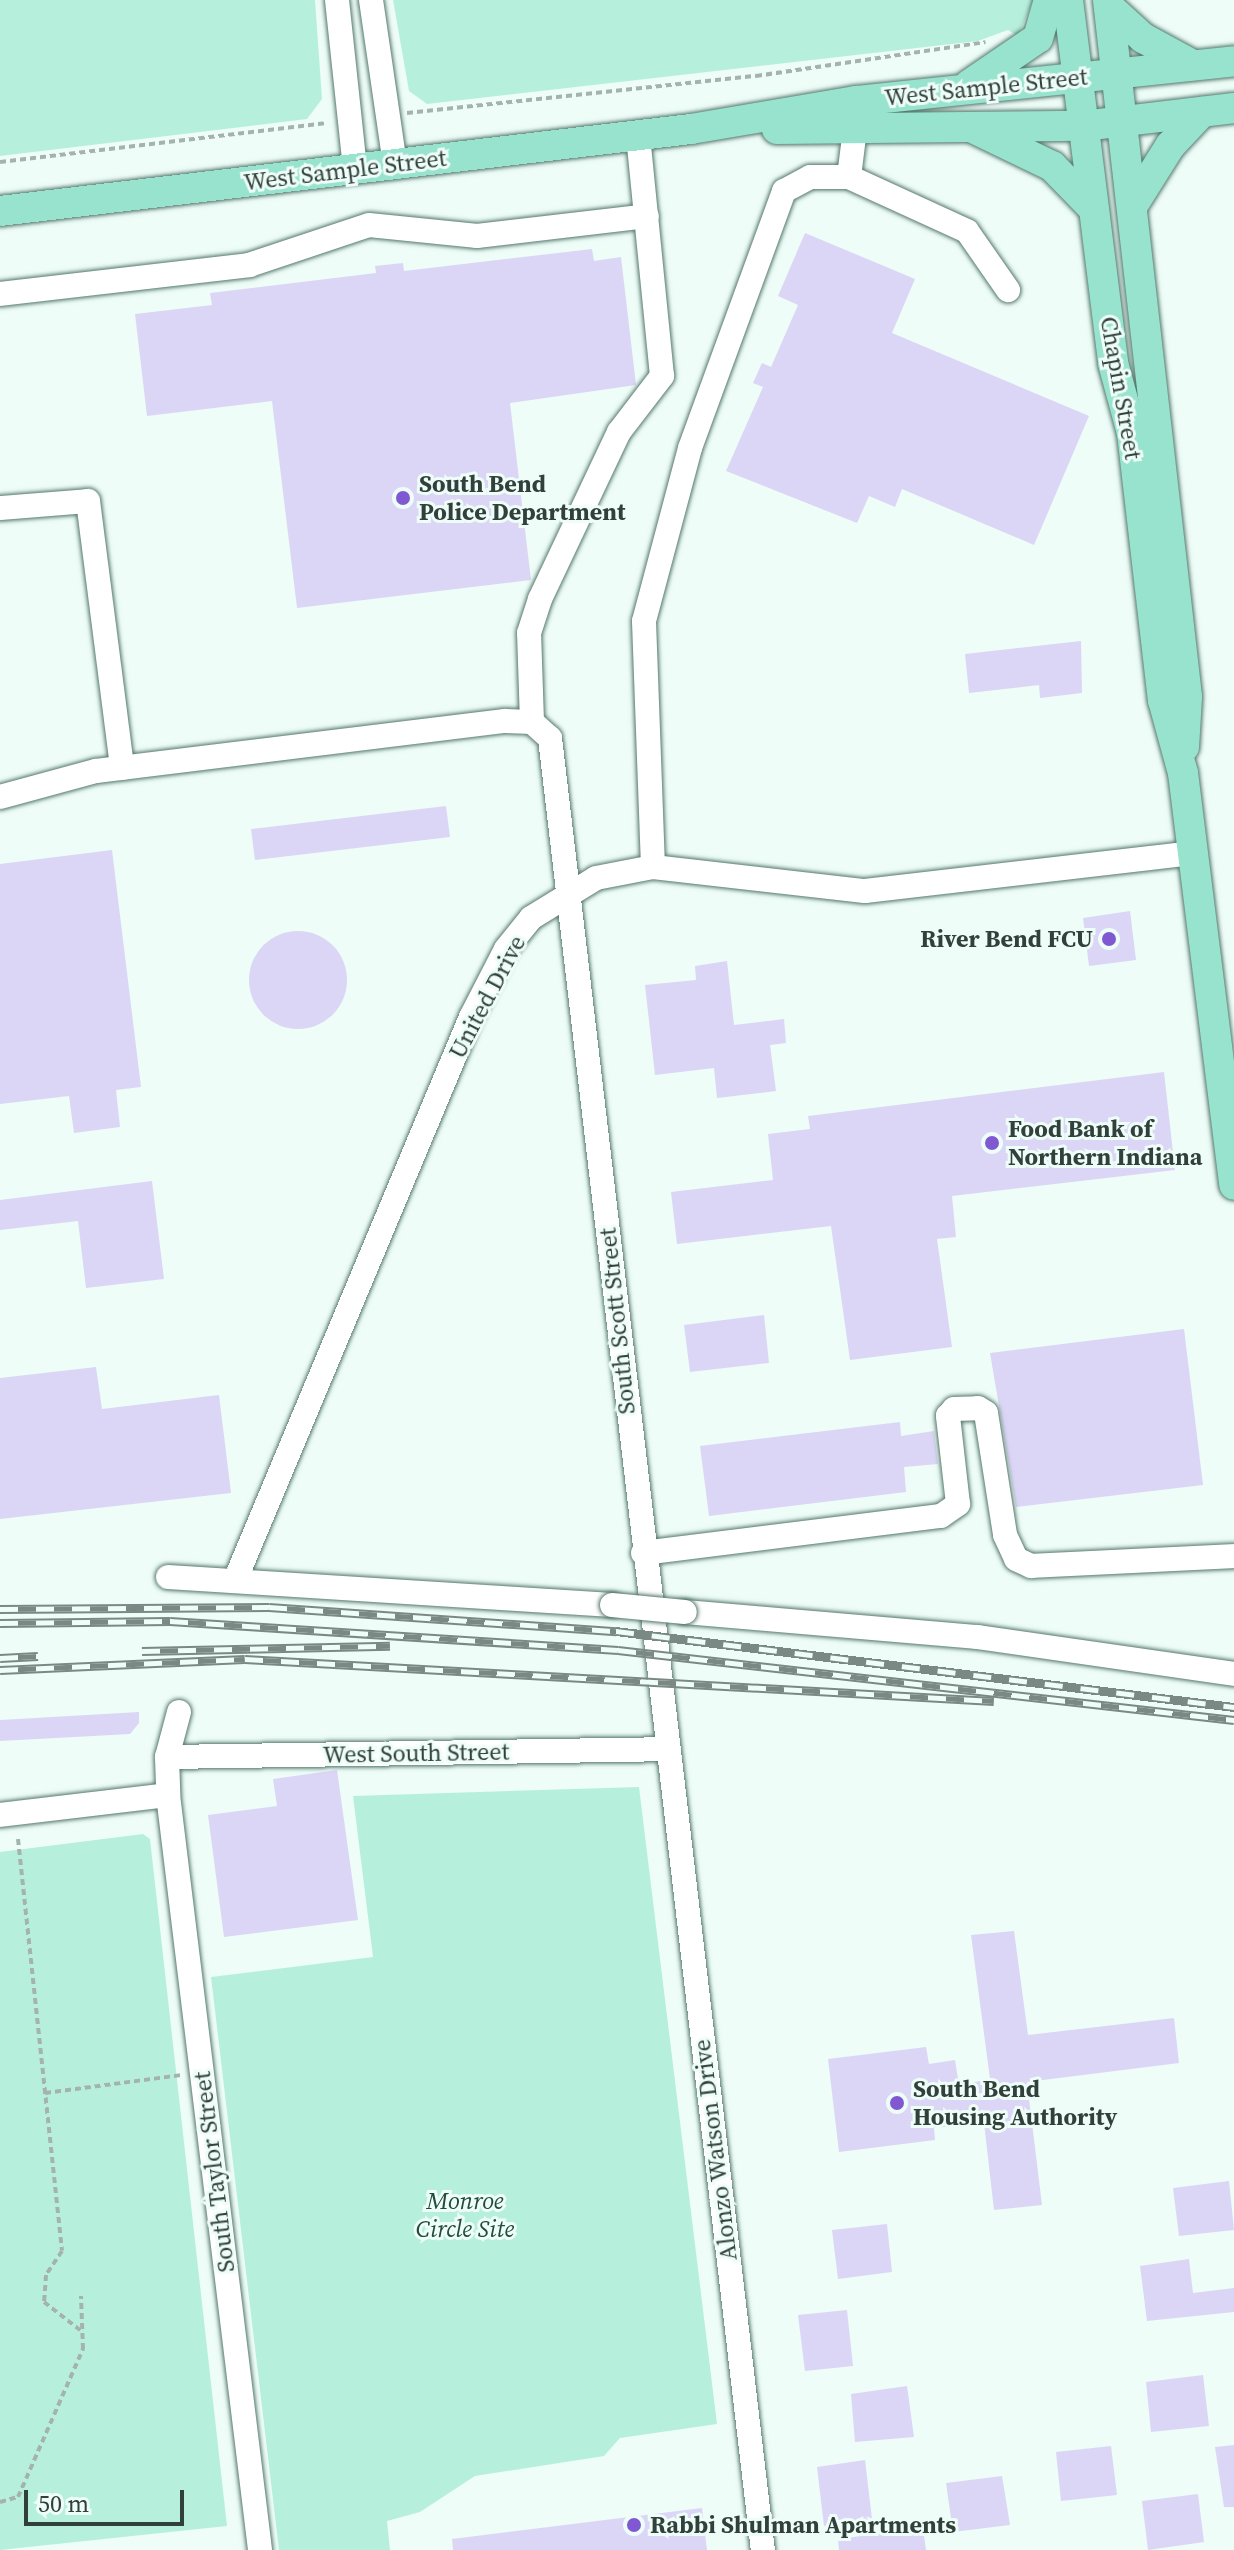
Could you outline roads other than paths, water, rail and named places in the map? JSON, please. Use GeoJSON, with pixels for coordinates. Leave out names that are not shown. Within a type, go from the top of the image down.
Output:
{"type":"FeatureCollection","features":[{"type":"Feature","properties":{"kind":"main road"},"geometry":{"type":"LineString","coordinates":[[965,89],[1038,38],[1049,0]]}},
{"type":"Feature","properties":{"kind":"main road","name":"Chapin Street"},"geometry":{"type":"LineString","coordinates":[[1068,0],[1113,363],[1132,433],[1175,698]]}},
{"type":"Feature","properties":{"kind":"main road"},"geometry":{"type":"LineString","coordinates":[[1108,4],[1143,38],[1193,65]]}},
{"type":"Feature","properties":{"kind":"main road","name":"Chapin Street"},"geometry":{"type":"LineString","coordinates":[[1108,4],[1133,205],[1183,773],[1234,1185]]}},
{"type":"Feature","properties":{"kind":"main road","name":"West Sample Street"},"geometry":{"type":"LineString","coordinates":[[0,211],[691,129],[965,89],[1234,61]]}},
{"type":"Feature","properties":{"kind":"main road","name":"West Sample Street"},"geometry":{"type":"LineString","coordinates":[[691,129],[1083,126],[1234,108]]}},
{"type":"Feature","properties":{"kind":"main road"},"geometry":{"type":"LineString","coordinates":[[1133,205],[1170,146],[1202,112]]}},
{"type":"Feature","properties":{"kind":"main road"},"geometry":{"type":"LineString","coordinates":[[971,127],[1052,166],[1093,208]]}},
{"type":"Feature","properties":{"kind":"street"},"geometry":{"type":"LineString","coordinates":[[337,0],[355,169]]}},
{"type":"Feature","properties":{"kind":"street"},"geometry":{"type":"LineString","coordinates":[[371,0],[395,164]]}},
{"type":"Feature","properties":{"kind":"street"},"geometry":{"type":"LineString","coordinates":[[849,177],[855,129]]}},
{"type":"Feature","properties":{"kind":"street"},"geometry":{"type":"LineString","coordinates":[[0,797],[58,777],[532,722],[529,633],[540,599],[619,432],[662,376],[638,135]]}},
{"type":"Feature","properties":{"kind":"street"},"geometry":{"type":"LineString","coordinates":[[653,867],[644,621],[690,448],[784,191],[810,177],[849,177],[967,231],[1008,290]]}},
{"type":"Feature","properties":{"kind":"street"},"geometry":{"type":"LineString","coordinates":[[0,294],[249,265],[369,225],[477,236],[647,216]]}},
{"type":"Feature","properties":{"kind":"street"},"geometry":{"type":"LineString","coordinates":[[0,508],[88,501],[122,768]]}},
{"type":"Feature","properties":{"kind":"street","name":"South Scott Street"},"geometry":{"type":"LineString","coordinates":[[532,722],[550,738],[554,755],[666,1749]]}},
{"type":"Feature","properties":{"kind":"street","name":"United Drive"},"geometry":{"type":"LineString","coordinates":[[239,1571],[471,1017],[506,949],[531,918],[568,892],[599,877],[653,867],[865,891],[1192,853]]}},
{"type":"Feature","properties":{"kind":"street"},"geometry":{"type":"LineString","coordinates":[[643,1553],[941,1516],[958,1504],[948,1416],[954,1409],[978,1408],[986,1413],[1005,1535],[1016,1559],[1031,1566],[1234,1556]]}},
{"type":"Feature","properties":{"kind":"street"},"geometry":{"type":"LineString","coordinates":[[168,1577],[194,1582],[612,1605],[978,1637],[1234,1674]]}},
{"type":"Feature","properties":{"kind":"street"},"geometry":{"type":"LineString","coordinates":[[0,1815],[168,1795],[167,1757],[179,1712]]}},
{"type":"Feature","properties":{"kind":"street","name":"West South Street"},"geometry":{"type":"LineString","coordinates":[[167,1757],[666,1749]]}},
{"type":"Feature","properties":{"kind":"street","name":"Alonzo Watson Drive"},"geometry":{"type":"LineString","coordinates":[[666,1749],[763,2550]]}},
{"type":"Feature","properties":{"kind":"street","name":"South Taylor Street"},"geometry":{"type":"LineString","coordinates":[[168,1795],[260,2550]]}},
{"type":"Feature","properties":{"kind":"railway"},"geometry":{"type":"LineString","coordinates":[[0,1609],[269,1607],[616,1631],[1234,1707]]}},
{"type":"Feature","properties":{"kind":"railway"},"geometry":{"type":"LineString","coordinates":[[0,1623],[170,1621],[618,1650],[1234,1720]]}},
{"type":"Feature","properties":{"kind":"railway"},"geometry":{"type":"LineString","coordinates":[[142,1651],[390,1646]]}},
{"type":"Feature","properties":{"kind":"railway"},"geometry":{"type":"LineString","coordinates":[[0,1658],[38,1656]]}},
{"type":"Feature","properties":{"kind":"railway"},"geometry":{"type":"LineString","coordinates":[[0,1670],[245,1659],[994,1701]]}},
{"type":"Feature","properties":{"kind":"place","name":"South Bend Police Department"},"geometry":{"type":"Point","coordinates":[403,498]}},
{"type":"Feature","properties":{"kind":"place","name":"River Bend FCU"},"geometry":{"type":"Point","coordinates":[1109,939]}},
{"type":"Feature","properties":{"kind":"place","name":"Food Bank of Northern Indiana"},"geometry":{"type":"Point","coordinates":[992,1143]}},
{"type":"Feature","properties":{"kind":"place","name":"South Bend Housing Authority"},"geometry":{"type":"Point","coordinates":[897,2103]}},
{"type":"Feature","properties":{"kind":"place","name":"Rabbi Shulman Apartments"},"geometry":{"type":"Point","coordinates":[634,2525]}},
{"type":"Feature","properties":{"kind":"park label","name":"Monroe Circle Site"},"geometry":{"type":"Point","coordinates":[465,2215]}}]}
